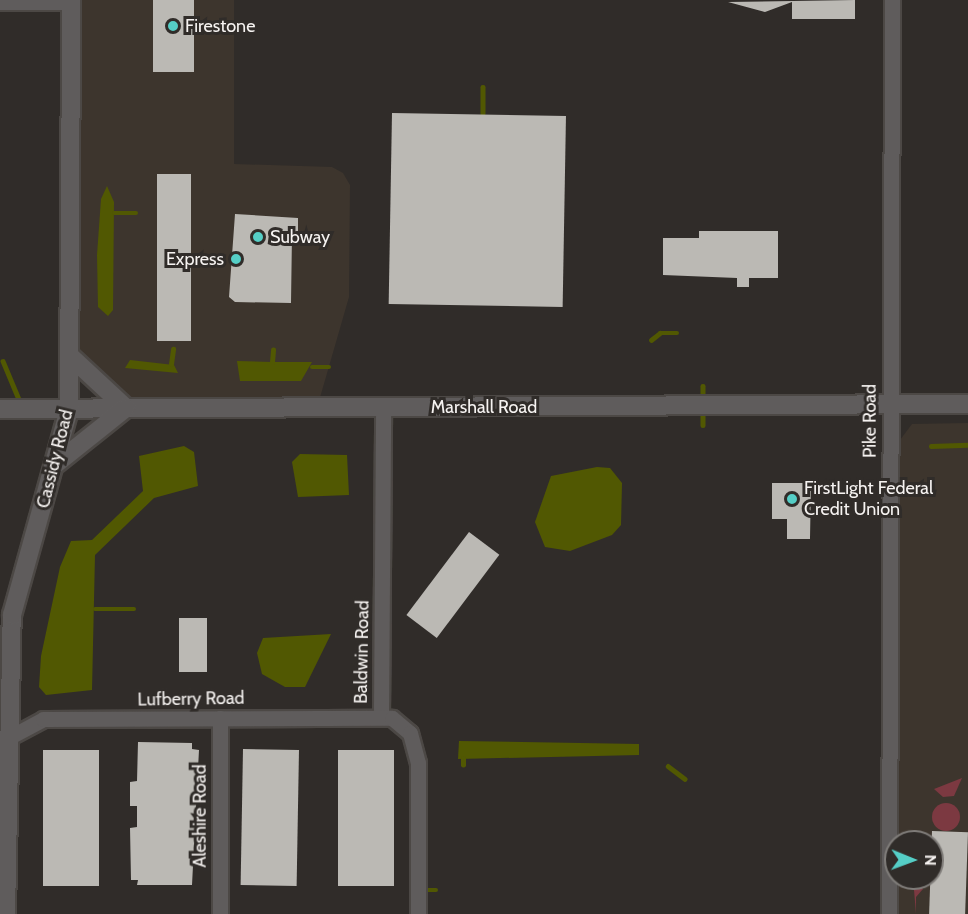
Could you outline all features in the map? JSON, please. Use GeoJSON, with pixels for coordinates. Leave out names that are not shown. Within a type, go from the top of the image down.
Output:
{"type":"FeatureCollection","features":[{"type":"Feature","properties":{"kind":"street","name":"Pike Road"},"geometry":{"type":"LineString","coordinates":[[889,914],[892,0]]}},
{"type":"Feature","properties":{"kind":"street"},"geometry":{"type":"LineString","coordinates":[[0,2],[71,1]]}},
{"type":"Feature","properties":{"kind":"street","name":"Cassidy Road"},"geometry":{"type":"LineString","coordinates":[[6,914],[12,615],[57,463],[69,409],[71,1]]}},
{"type":"Feature","properties":{"kind":"street"},"geometry":{"type":"LineString","coordinates":[[57,463],[126,408],[69,356]]}},
{"type":"Feature","properties":{"kind":"street","name":"Marshall Road"},"geometry":{"type":"LineString","coordinates":[[0,409],[968,405]]}},
{"type":"Feature","properties":{"kind":"street","name":"Baldwin Road"},"geometry":{"type":"LineString","coordinates":[[383,407],[381,716],[402,723],[415,746],[418,914]]}},
{"type":"Feature","properties":{"kind":"street","name":"Lufberry Road"},"geometry":{"type":"LineString","coordinates":[[8,738],[43,719],[381,716]]}},
{"type":"Feature","properties":{"kind":"street","name":"Aleshire Road"},"geometry":{"type":"LineString","coordinates":[[220,718],[220,914]]}},
{"type":"Feature","properties":{"kind":"shaded area"},"geometry":{"type":"Polygon","coordinates":[[[71,0],[234,0],[234,164],[332,167],[343,173],[350,185],[349,297],[317,408],[126,408],[70,356],[71,0]]]}},
{"type":"Feature","properties":{"kind":"shaded area"},"geometry":{"type":"Polygon","coordinates":[[[107,186],[114,202],[113,310],[108,316],[98,307],[97,255],[101,199],[107,186]]]}},
{"type":"Feature","properties":{"kind":"shaded area"},"geometry":{"type":"Polygon","coordinates":[[[130,360],[174,365],[178,373],[125,368],[130,360]]]}},
{"type":"Feature","properties":{"kind":"shaded area"},"geometry":{"type":"Polygon","coordinates":[[[237,361],[312,362],[301,381],[240,381],[237,361]]]}},
{"type":"Feature","properties":{"kind":"shaded area"},"geometry":{"type":"Polygon","coordinates":[[[968,423],[968,914],[897,914],[897,890],[944,890],[944,830],[897,830],[900,440],[912,424],[968,423]]]}},
{"type":"Feature","properties":{"kind":"shaded area"},"geometry":{"type":"Polygon","coordinates":[[[184,446],[194,452],[198,486],[154,498],[95,555],[92,690],[46,695],[39,687],[41,656],[60,567],[71,541],[92,540],[143,491],[139,456],[184,446]]]}},
{"type":"Feature","properties":{"kind":"shaded area"},"geometry":{"type":"Polygon","coordinates":[[[300,454],[347,455],[349,495],[298,497],[292,462],[300,454]]]}},
{"type":"Feature","properties":{"kind":"shaded area"},"geometry":{"type":"Polygon","coordinates":[[[597,467],[610,468],[622,483],[621,525],[612,535],[570,551],[545,547],[535,522],[551,476],[597,467]]]}},
{"type":"Feature","properties":{"kind":"shaded area"},"geometry":{"type":"Polygon","coordinates":[[[331,634],[305,687],[285,687],[262,674],[257,653],[263,638],[331,634]]]}},
{"type":"Feature","properties":{"kind":"shaded area"},"geometry":{"type":"Polygon","coordinates":[[[459,741],[639,744],[639,755],[458,759],[459,741]]]}},
{"type":"Feature","properties":{"kind":"shaded area"},"geometry":{"type":"Polygon","coordinates":[[[962,778],[954,796],[943,797],[934,789],[962,778]]]}},
{"type":"Feature","properties":{"kind":"shaded area"},"geometry":{"type":"Polygon","coordinates":[[[941,804],[951,804],[959,812],[959,822],[951,830],[941,830],[933,822],[933,812],[941,804]]]}},
{"type":"Feature","properties":{"kind":"shaded area"},"geometry":{"type":"Polygon","coordinates":[[[914,890],[922,890],[916,897],[916,914],[914,890]]]}},
{"type":"Feature","properties":{"kind":"building","name":"Firestone"},"geometry":{"type":"Polygon","coordinates":[[[153,0],[194,0],[194,72],[153,72],[153,0]]]}},
{"type":"Feature","properties":{"kind":"building"},"geometry":{"type":"Polygon","coordinates":[[[855,0],[855,19],[792,19],[792,2],[765,12],[728,2],[855,0]]]}},
{"type":"Feature","properties":{"kind":"building"},"geometry":{"type":"Polygon","coordinates":[[[392,113],[566,116],[563,307],[389,304],[392,113]]]}},
{"type":"Feature","properties":{"kind":"building"},"geometry":{"type":"Polygon","coordinates":[[[157,174],[191,174],[191,341],[157,341],[157,174]]]}},
{"type":"Feature","properties":{"kind":"building"},"geometry":{"type":"Polygon","coordinates":[[[235,214],[298,218],[298,235],[292,235],[291,303],[235,302],[229,297],[235,214]]]}},
{"type":"Feature","properties":{"kind":"building"},"geometry":{"type":"Polygon","coordinates":[[[699,231],[778,231],[778,278],[749,278],[749,287],[737,287],[737,278],[663,275],[663,238],[699,238],[699,231]]]}},
{"type":"Feature","properties":{"kind":"building","name":"FirstLight Federal Credit Union"},"geometry":{"type":"Polygon","coordinates":[[[772,483],[811,483],[810,539],[787,539],[787,519],[772,519],[772,483]]]}},
{"type":"Feature","properties":{"kind":"building"},"geometry":{"type":"Polygon","coordinates":[[[469,532],[499,555],[437,638],[406,615],[469,532]]]}},
{"type":"Feature","properties":{"kind":"building"},"geometry":{"type":"Polygon","coordinates":[[[179,618],[207,618],[207,672],[179,672],[179,618]]]}},
{"type":"Feature","properties":{"kind":"building"},"geometry":{"type":"Polygon","coordinates":[[[138,742],[192,743],[192,749],[199,750],[192,885],[137,885],[138,880],[131,880],[130,828],[137,827],[137,806],[130,806],[130,782],[137,781],[138,742]]]}},
{"type":"Feature","properties":{"kind":"building"},"geometry":{"type":"Polygon","coordinates":[[[243,749],[299,750],[297,886],[241,885],[243,749]]]}},
{"type":"Feature","properties":{"kind":"building"},"geometry":{"type":"Polygon","coordinates":[[[43,750],[99,750],[99,886],[43,886],[43,750]]]}},
{"type":"Feature","properties":{"kind":"building"},"geometry":{"type":"Polygon","coordinates":[[[338,750],[394,750],[394,886],[338,886],[338,750]]]}},
{"type":"Feature","properties":{"kind":"building"},"geometry":{"type":"Polygon","coordinates":[[[944,831],[968,832],[965,914],[929,914],[930,890],[944,890],[944,831]]]}},
{"type":"Feature","properties":{"kind":"waterway"},"geometry":{"type":"LineString","coordinates":[[483,87],[483,113]]}},
{"type":"Feature","properties":{"kind":"waterway"},"geometry":{"type":"LineString","coordinates":[[114,213],[136,213]]}},
{"type":"Feature","properties":{"kind":"waterway"},"geometry":{"type":"LineString","coordinates":[[651,340],[660,333],[677,333]]}},
{"type":"Feature","properties":{"kind":"waterway"},"geometry":{"type":"LineString","coordinates":[[171,364],[173,349]]}},
{"type":"Feature","properties":{"kind":"waterway"},"geometry":{"type":"LineString","coordinates":[[272,362],[273,350]]}},
{"type":"Feature","properties":{"kind":"waterway"},"geometry":{"type":"LineString","coordinates":[[3,361],[21,404]]}},
{"type":"Feature","properties":{"kind":"waterway"},"geometry":{"type":"LineString","coordinates":[[312,367],[329,367]]}},
{"type":"Feature","properties":{"kind":"waterway"},"geometry":{"type":"LineString","coordinates":[[703,386],[703,402]]}},
{"type":"Feature","properties":{"kind":"waterway"},"geometry":{"type":"LineString","coordinates":[[703,410],[703,425]]}},
{"type":"Feature","properties":{"kind":"waterway"},"geometry":{"type":"LineString","coordinates":[[931,446],[968,445]]}},
{"type":"Feature","properties":{"kind":"waterway"},"geometry":{"type":"LineString","coordinates":[[95,609],[134,609]]}},
{"type":"Feature","properties":{"kind":"waterway"},"geometry":{"type":"LineString","coordinates":[[463,759],[463,765]]}},
{"type":"Feature","properties":{"kind":"waterway"},"geometry":{"type":"LineString","coordinates":[[668,766],[685,779]]}},
{"type":"Feature","properties":{"kind":"waterway"},"geometry":{"type":"LineString","coordinates":[[420,890],[436,890]]}},
{"type":"Feature","properties":{"kind":"place","name":"Firestone"},"geometry":{"type":"Point","coordinates":[173,26]}},
{"type":"Feature","properties":{"kind":"place","name":"Subway"},"geometry":{"type":"Point","coordinates":[258,237]}},
{"type":"Feature","properties":{"kind":"place","name":"Express"},"geometry":{"type":"Point","coordinates":[236,259]}},
{"type":"Feature","properties":{"kind":"place","name":"FirstLight Federal Credit Union"},"geometry":{"type":"Point","coordinates":[792,499]}}]}
